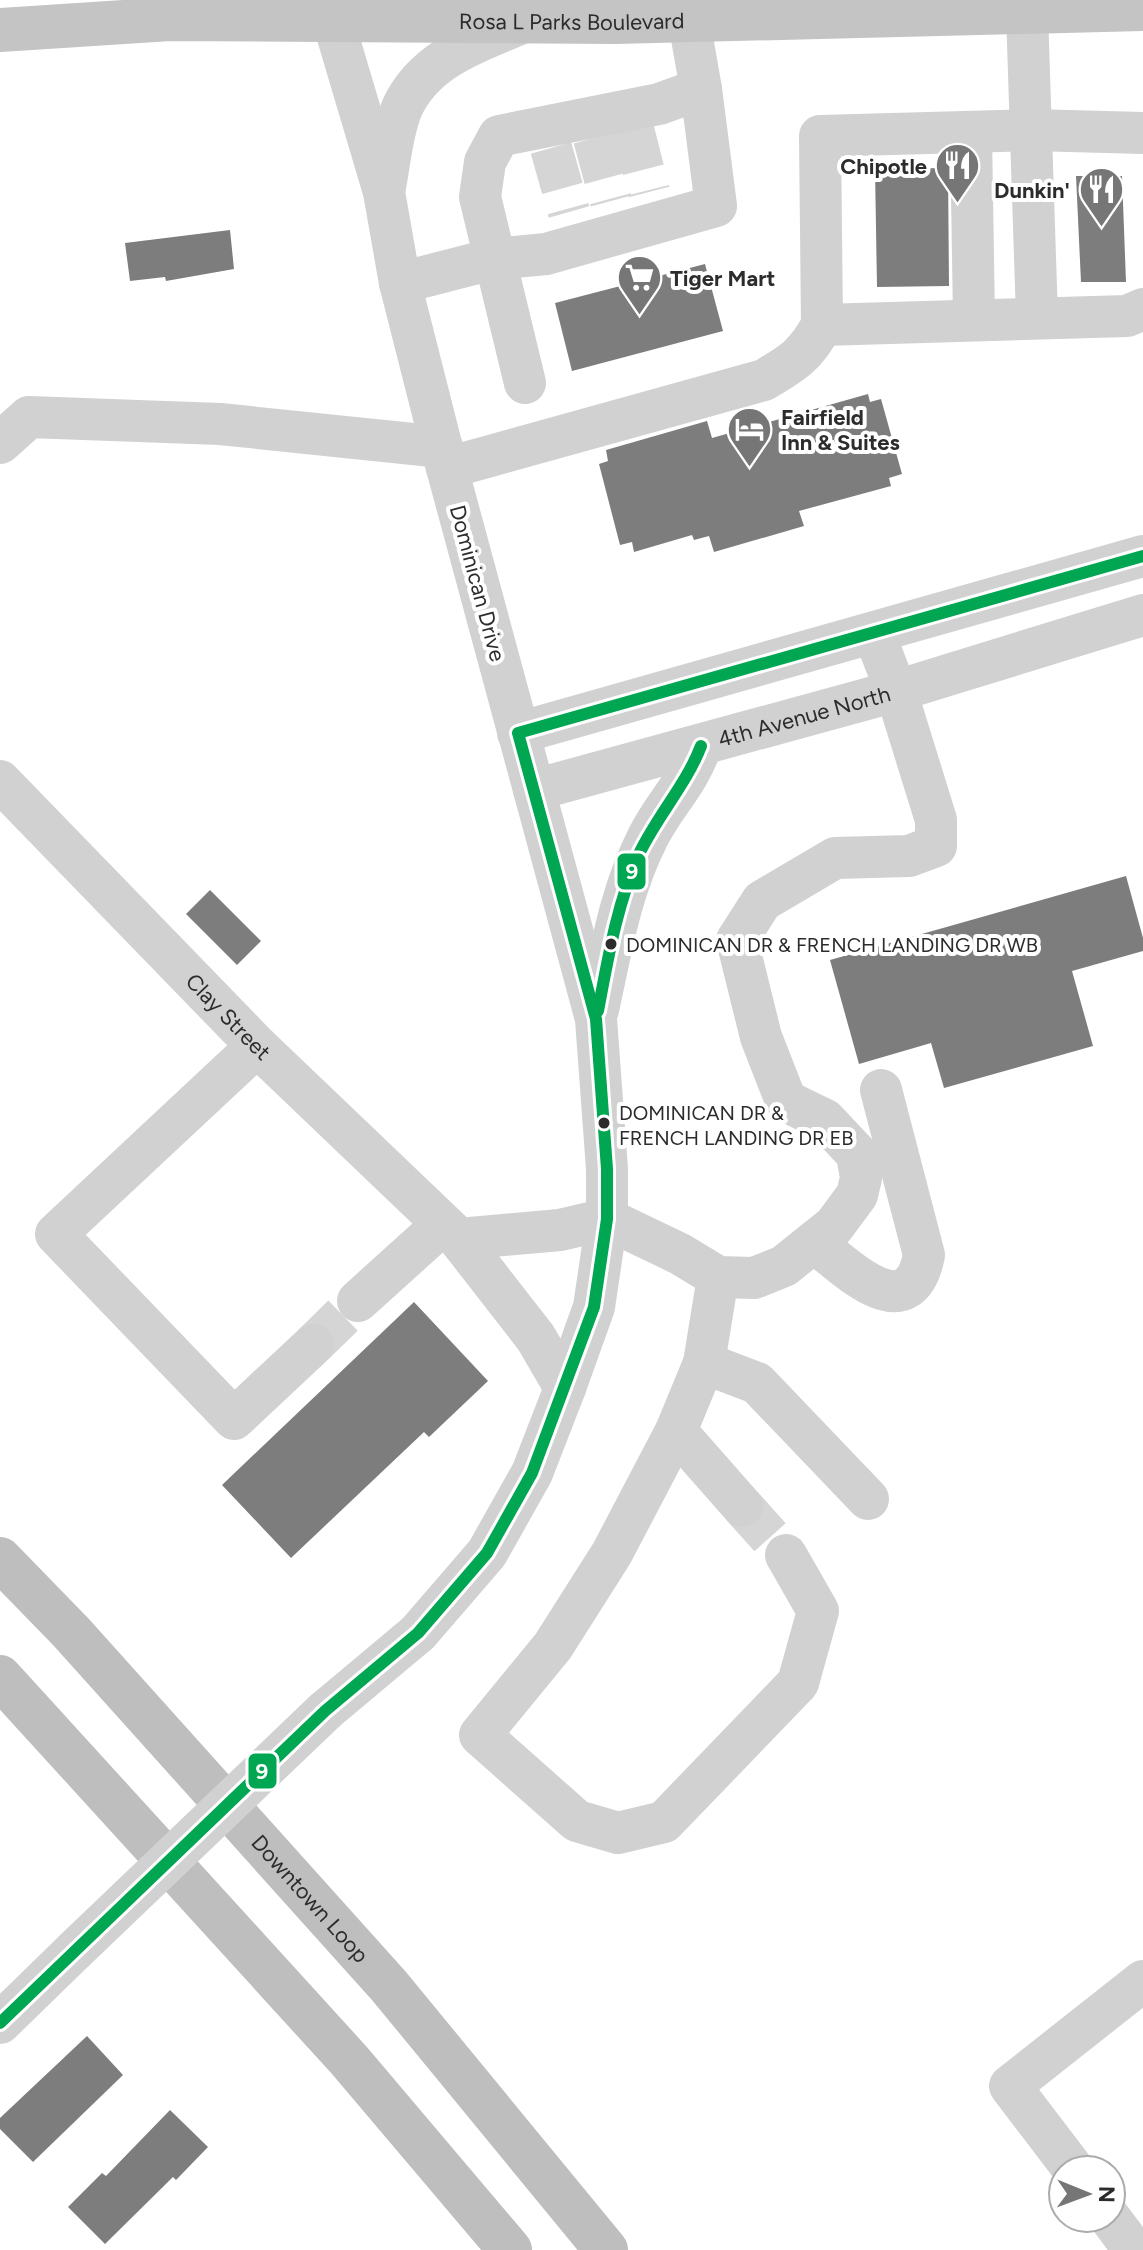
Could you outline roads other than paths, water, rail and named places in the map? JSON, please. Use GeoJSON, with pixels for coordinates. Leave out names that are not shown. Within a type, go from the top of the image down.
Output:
{"type":"FeatureCollection","features":[{"type":"Feature","properties":{"kind":"highway","name":"Downtown Loop"},"geometry":{"type":"LineString","coordinates":[[0,1559],[71,1632],[389,1986],[606,2250]]}},
{"type":"Feature","properties":{"kind":"highway"},"geometry":{"type":"LineString","coordinates":[[0,1677],[349,2060],[510,2250]]}},
{"type":"Feature","properties":{"kind":"main road","name":"Rosa L Parks Boulevard"},"geometry":{"type":"LineString","coordinates":[[0,30],[330,11],[527,21],[689,21],[1036,6],[1143,9]]}},
{"type":"Feature","properties":{"kind":"street"},"geometry":{"type":"LineString","coordinates":[[1036,6],[1032,130],[1037,318]]}},
{"type":"Feature","properties":{"kind":"street","name":"Dominican Drive"},"geometry":{"type":"LineString","coordinates":[[0,2023],[325,1711],[418,1633],[487,1553],[532,1473],[594,1307],[607,1219],[607,1169],[596,1019],[400,283],[384,192],[330,11]]}},
{"type":"Feature","properties":{"kind":"street"},"geometry":{"type":"LineString","coordinates":[[384,192],[396,126],[402,107],[419,79],[448,56],[527,21]]}},
{"type":"Feature","properties":{"kind":"street"},"geometry":{"type":"LineString","coordinates":[[400,283],[493,259],[546,254],[573,228],[634,212],[716,206],[689,21]]}},
{"type":"Feature","properties":{"kind":"street"},"geometry":{"type":"LineString","coordinates":[[525,383],[480,197],[485,162],[499,136],[548,137],[611,124],[701,89]]}},
{"type":"Feature","properties":{"kind":"street"},"geometry":{"type":"LineString","coordinates":[[0,443],[29,417],[220,424],[445,457],[764,380],[795,363],[810,348],[822,325],[820,136],[1032,130],[1143,133]]}},
{"type":"Feature","properties":{"kind":"street"},"geometry":{"type":"LineString","coordinates":[[971,132],[974,319]]}},
{"type":"Feature","properties":{"kind":"street"},"geometry":{"type":"LineString","coordinates":[[822,325],[1127,316],[1143,309]]}},
{"type":"Feature","properties":{"kind":"street"},"geometry":{"type":"LineString","coordinates":[[518,733],[1143,556]]}},
{"type":"Feature","properties":{"kind":"street","name":"4th Avenue North"},"geometry":{"type":"LineString","coordinates":[[534,790],[936,680],[1143,615]]}},
{"type":"Feature","properties":{"kind":"street"},"geometry":{"type":"LineString","coordinates":[[358,1301],[451,1232],[560,1230],[607,1219],[680,1254],[718,1277],[754,1278],[784,1266],[834,1226],[857,1195],[861,1178],[857,1154],[825,1120],[786,1101],[761,1037],[737,940],[762,901],[835,858],[909,856],[936,846],[936,820],[896,691],[874,633]]}},
{"type":"Feature","properties":{"kind":"street"},"geometry":{"type":"LineString","coordinates":[[596,1019],[621,899],[648,836],[692,770],[701,746]]}},
{"type":"Feature","properties":{"kind":"street","name":"Clay Street"},"geometry":{"type":"LineString","coordinates":[[2,783],[257,1046],[451,1232],[536,1338],[565,1388]]}},
{"type":"Feature","properties":{"kind":"street"},"geometry":{"type":"LineString","coordinates":[[257,1046],[56,1234],[234,1419],[313,1345]]}},
{"type":"Feature","properties":{"kind":"street"},"geometry":{"type":"LineString","coordinates":[[814,1242],[869,1286],[881,1290],[896,1291],[910,1285],[920,1273],[924,1255],[881,1090]]}},
{"type":"Feature","properties":{"kind":"street"},"geometry":{"type":"LineString","coordinates":[[718,1277],[704,1363],[676,1431],[612,1553],[553,1646],[480,1735],[577,1821],[618,1833],[664,1822],[798,1683],[818,1611],[786,1555]]}},
{"type":"Feature","properties":{"kind":"street"},"geometry":{"type":"LineString","coordinates":[[704,1363],[757,1383],[868,1499]]}},
{"type":"Feature","properties":{"kind":"street"},"geometry":{"type":"LineString","coordinates":[[676,1431],[742,1506]]}},
{"type":"Feature","properties":{"kind":"street"},"geometry":{"type":"LineString","coordinates":[[1062,2154],[1010,2086],[1143,1981]]}},
{"type":"Feature","properties":{"kind":"tunnel"},"geometry":{"type":"LineString","coordinates":[[633,129],[649,192]]}},
{"type":"Feature","properties":{"kind":"tunnel"},"geometry":{"type":"LineString","coordinates":[[594,138],[611,201]]}},
{"type":"Feature","properties":{"kind":"tunnel"},"geometry":{"type":"LineString","coordinates":[[551,148],[569,212]]}},
{"type":"Feature","properties":{"kind":"tunnel"},"geometry":{"type":"LineString","coordinates":[[313,1345],[358,1301]]}},
{"type":"Feature","properties":{"kind":"tunnel"},"geometry":{"type":"LineString","coordinates":[[742,1506],[786,1555]]}},
{"type":"Feature","properties":{"kind":"place","name":"Chipotle"},"geometry":{"type":"Point","coordinates":[958,205]}},
{"type":"Feature","properties":{"kind":"place","name":"Dunkin'"},"geometry":{"type":"Point","coordinates":[1101,229]}},
{"type":"Feature","properties":{"kind":"place","name":"Tiger Mart"},"geometry":{"type":"Point","coordinates":[639,317]}},
{"type":"Feature","properties":{"kind":"place","name":"Fairfield Inn & Suites"},"geometry":{"type":"Point","coordinates":[750,469]}},
{"type":"Feature","properties":{"kind":"place","name":"DOMINICAN DR & FRENCH LANDING DR WB"},"geometry":{"type":"Point","coordinates":[611,944]}},
{"type":"Feature","properties":{"kind":"place","name":"DOMINICAN DR & FRENCH LANDING DR EB"},"geometry":{"type":"Point","coordinates":[604,1123]}}]}
